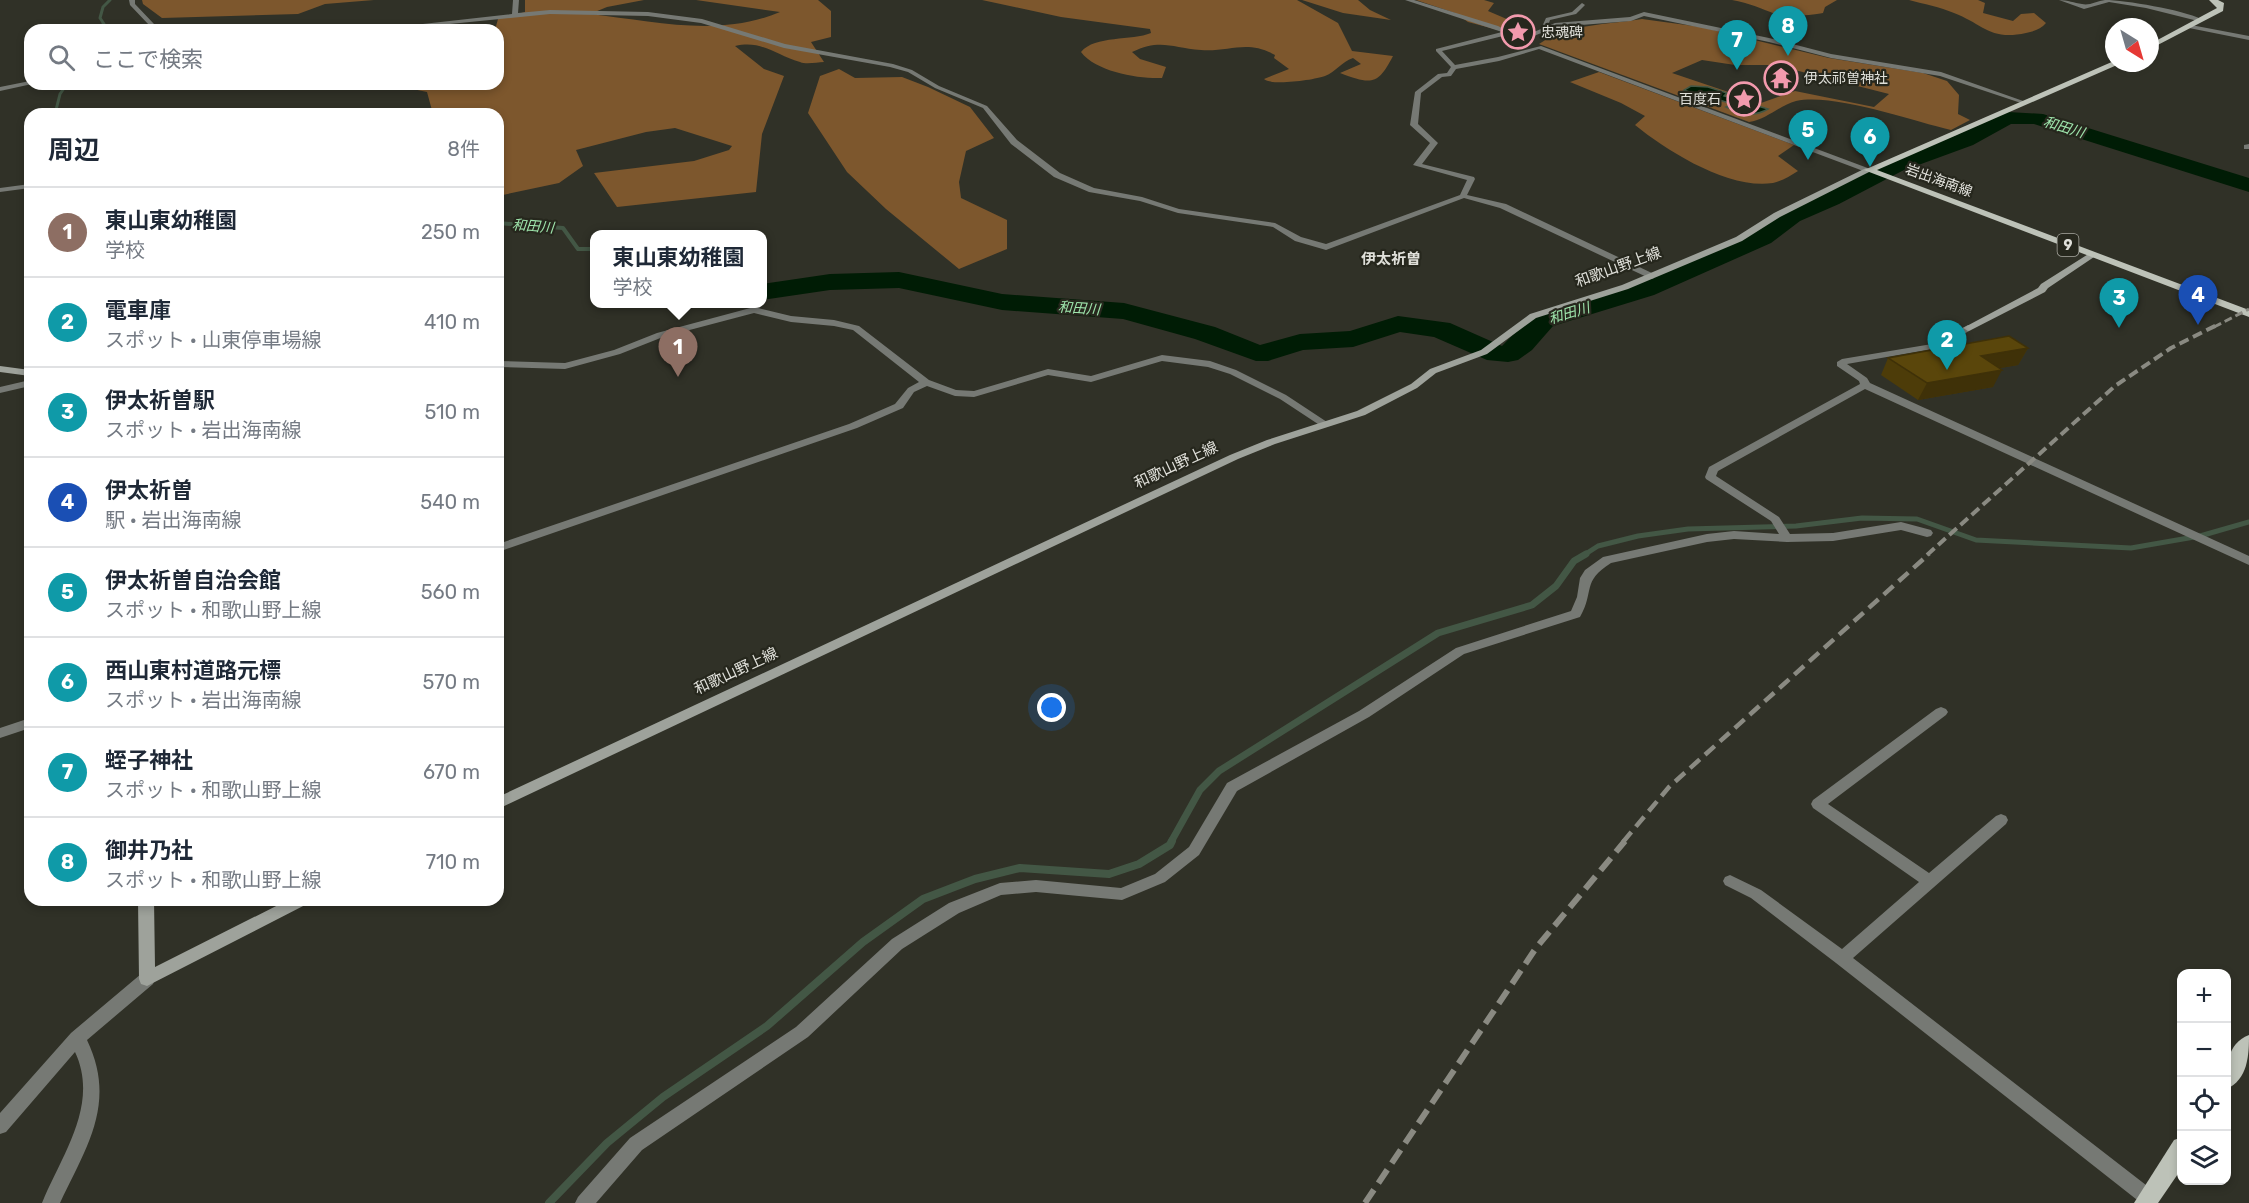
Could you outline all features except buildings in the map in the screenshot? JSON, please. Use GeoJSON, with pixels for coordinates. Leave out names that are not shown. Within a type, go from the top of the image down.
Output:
{"type":"FeatureCollection","features":[{"type":"Feature","properties":{"kind":"main road"},"geometry":{"type":"LineString","coordinates":[[2159,43],[2191,27],[2198,19],[2220,9],[2221,5],[2212,0]]}},
{"type":"Feature","properties":{"kind":"main road","name":"岩出海南線"},"geometry":{"type":"LineString","coordinates":[[1871,171],[2105,67]]}},
{"type":"Feature","properties":{"kind":"main road","name":"岩出海南線"},"geometry":{"type":"LineString","coordinates":[[1871,171],[2249,314]]}},
{"type":"Feature","properties":{"kind":"main road","name":"和歌山野上線"},"geometry":{"type":"LineString","coordinates":[[504,800],[1223,462],[1271,442],[1361,413],[1414,386],[1433,371],[1487,351],[1533,316],[1602,295],[1739,239],[1777,215],[1871,171]]}},
{"type":"Feature","properties":{"kind":"main road"},"geometry":{"type":"LineString","coordinates":[[1968,327],[2042,290],[2044,286],[2093,255]]}},
{"type":"Feature","properties":{"kind":"main road"},"geometry":{"type":"LineString","coordinates":[[0,369],[24,372]]}},
{"type":"Feature","properties":{"kind":"main road"},"geometry":{"type":"LineString","coordinates":[[146,906],[147,979],[290,906]]}},
{"type":"Feature","properties":{"kind":"main road"},"geometry":{"type":"LineString","coordinates":[[2227,1077],[2249,1045]]}},
{"type":"Feature","properties":{"kind":"main road"},"geometry":{"type":"LineString","coordinates":[[2147,1200],[2177,1154]]}},
{"type":"Feature","properties":{"kind":"street"},"geometry":{"type":"LineString","coordinates":[[132,0],[132,4],[151,24]]}},
{"type":"Feature","properties":{"kind":"street"},"geometry":{"type":"LineString","coordinates":[[515,14],[516,0]]}},
{"type":"Feature","properties":{"kind":"street"},"geometry":{"type":"LineString","coordinates":[[1408,0],[1506,32],[1503,34]]}},
{"type":"Feature","properties":{"kind":"street"},"geometry":{"type":"LineString","coordinates":[[2062,0],[2084,7],[2109,0],[2146,6],[2198,19]]}},
{"type":"Feature","properties":{"kind":"street"},"geometry":{"type":"LineString","coordinates":[[1454,67],[1438,50],[1503,34],[1519,40],[1537,35],[1544,28],[1548,18],[1574,13],[1582,5]]}},
{"type":"Feature","properties":{"kind":"street"},"geometry":{"type":"LineString","coordinates":[[424,24],[515,14],[614,12],[682,18],[729,28],[784,46],[900,67],[985,107],[1014,142],[1057,175],[1092,190],[1143,199],[1178,211],[1275,225],[1298,238],[1326,247],[1463,196],[1503,206],[1651,276]]}},
{"type":"Feature","properties":{"kind":"street"},"geometry":{"type":"LineString","coordinates":[[1544,28],[1631,19],[1644,14],[1754,36],[1823,54],[1941,74],[2023,102]]}},
{"type":"Feature","properties":{"kind":"street"},"geometry":{"type":"LineString","coordinates":[[2191,27],[2249,38]]}},
{"type":"Feature","properties":{"kind":"street"},"geometry":{"type":"LineString","coordinates":[[1537,35],[1536,44],[1539,47]]}},
{"type":"Feature","properties":{"kind":"street"},"geometry":{"type":"LineString","coordinates":[[1463,196],[1471,179],[1417,165],[1434,143],[1414,124],[1420,88],[1440,75],[1449,75],[1454,67],[1499,59],[1539,47],[1871,171]]}},
{"type":"Feature","properties":{"kind":"street"},"geometry":{"type":"LineString","coordinates":[[0,88],[24,84]]}},
{"type":"Feature","properties":{"kind":"street"},"geometry":{"type":"LineString","coordinates":[[0,190],[24,187]]}},
{"type":"Feature","properties":{"kind":"street"},"geometry":{"type":"LineString","coordinates":[[504,364],[565,366],[617,352],[660,335],[754,310],[791,319],[834,322],[856,328],[890,357],[926,382],[955,393],[974,394],[1048,372],[1091,379],[1162,358],[1210,364],[1233,372],[1283,397],[1325,424]]}},
{"type":"Feature","properties":{"kind":"street"},"geometry":{"type":"LineString","coordinates":[[1968,327],[1935,346],[1845,361],[1840,364],[1864,380],[1865,385],[2249,561]]}},
{"type":"Feature","properties":{"kind":"street"},"geometry":{"type":"LineString","coordinates":[[504,546],[853,426],[899,406],[911,390],[926,382]]}},
{"type":"Feature","properties":{"kind":"street"},"geometry":{"type":"LineString","coordinates":[[0,390],[24,384]]}},
{"type":"Feature","properties":{"kind":"street"},"geometry":{"type":"LineString","coordinates":[[1787,538],[1775,519],[1710,477],[1713,470],[1865,385]]}},
{"type":"Feature","properties":{"kind":"street"},"geometry":{"type":"LineString","coordinates":[[584,1203],[636,1144],[802,1032],[897,944],[954,908],[1000,889],[1036,886],[1122,894],[1160,878],[1194,850],[1232,787],[1364,714],[1460,651],[1576,614],[1581,604],[1583,578],[1592,568],[1607,560],[1707,538],[1734,535],[1787,538],[1833,537],[1901,526],[1927,533]]}},
{"type":"Feature","properties":{"kind":"street"},"geometry":{"type":"LineString","coordinates":[[1930,882],[1818,804],[1941,712]]}},
{"type":"Feature","properties":{"kind":"street"},"geometry":{"type":"LineString","coordinates":[[0,733],[24,725]]}},
{"type":"Feature","properties":{"kind":"street"},"geometry":{"type":"LineString","coordinates":[[1842,958],[2001,820]]}},
{"type":"Feature","properties":{"kind":"street"},"geometry":{"type":"LineString","coordinates":[[1730,881],[1756,894],[1842,958],[2147,1200]]}},
{"type":"Feature","properties":{"kind":"street"},"geometry":{"type":"LineString","coordinates":[[0,1126],[77,1038],[147,979]]}},
{"type":"Feature","properties":{"kind":"street"},"geometry":{"type":"LineString","coordinates":[[51,1203],[90,1115],[93,1083],[88,1056],[77,1038]]}},
{"type":"Feature","properties":{"kind":"shaded area"},"geometry":{"type":"Polygon","coordinates":[[[142,0],[374,0],[325,4],[298,14],[162,18],[143,4],[142,0]]]}},
{"type":"Feature","properties":{"kind":"shaded area"},"geometry":{"type":"Polygon","coordinates":[[[525,0],[644,0],[607,7],[590,14],[710,26],[757,20],[780,12],[696,0],[818,0],[831,11],[831,37],[811,42],[824,62],[800,62],[753,45],[735,46],[764,69],[784,76],[762,134],[756,192],[617,207],[594,173],[694,161],[729,150],[732,146],[675,128],[646,132],[576,150],[583,166],[559,183],[504,195],[504,108],[431,108],[427,92],[417,90],[504,90],[504,24],[497,24],[498,19],[525,12],[525,0]]]}},
{"type":"Feature","properties":{"kind":"shaded area"},"geometry":{"type":"Polygon","coordinates":[[[982,0],[1297,0],[1338,23],[1352,51],[1393,56],[1383,73],[1373,80],[1367,81],[1340,73],[1361,64],[1353,58],[1325,76],[1303,81],[1275,82],[1264,79],[1289,69],[1274,58],[1275,55],[1265,50],[1247,47],[1201,50],[1151,45],[1132,52],[1140,59],[1166,67],[1162,78],[1142,77],[1118,73],[1097,65],[1081,52],[1095,43],[1151,33],[1150,29],[1061,17],[982,0]]]}},
{"type":"Feature","properties":{"kind":"shaded area"},"geometry":{"type":"Polygon","coordinates":[[[1302,0],[1358,0],[1370,10],[1391,20],[1343,13],[1302,0]]]}},
{"type":"Feature","properties":{"kind":"shaded area"},"geometry":{"type":"Polygon","coordinates":[[[1416,0],[1484,0],[1494,3],[1488,11],[1530,29],[1526,34],[1513,34],[1468,22],[1455,13],[1416,0]]]}},
{"type":"Feature","properties":{"kind":"shaded area"},"geometry":{"type":"Polygon","coordinates":[[[1732,0],[1837,0],[1825,7],[1823,13],[1792,16],[1779,15],[1732,0]]]}},
{"type":"Feature","properties":{"kind":"shaded area"},"geometry":{"type":"Polygon","coordinates":[[[1909,0],[1978,0],[1985,3],[1983,13],[2013,21],[2021,14],[2034,13],[2046,23],[2032,31],[2004,35],[1987,30],[1949,11],[1909,0]]]}},
{"type":"Feature","properties":{"kind":"shaded area"},"geometry":{"type":"Polygon","coordinates":[[[1642,19],[1701,27],[1829,58],[1923,73],[1947,81],[1959,95],[1958,114],[1970,120],[1951,130],[1852,104],[1812,100],[1790,103],[1749,122],[1539,44],[1576,28],[1642,19]],[[1702,60],[1672,73],[1761,103],[1795,91],[1874,107],[1889,94],[1775,65],[1735,65],[1702,60]]]}},
{"type":"Feature","properties":{"kind":"shaded area"},"geometry":{"type":"Polygon","coordinates":[[[839,69],[855,78],[902,77],[970,107],[994,138],[966,151],[959,182],[961,198],[1007,220],[1007,249],[959,269],[886,209],[847,172],[808,113],[820,76],[839,69]]]}},
{"type":"Feature","properties":{"kind":"shaded area"},"geometry":{"type":"Polygon","coordinates":[[[1599,72],[1794,145],[1778,156],[1798,171],[1773,183],[1756,184],[1718,175],[1681,157],[1635,125],[1645,116],[1621,103],[1570,82],[1599,72]]]}},
{"type":"Feature","properties":{"kind":"shaded area"},"geometry":{"type":"Polygon","coordinates":[[[1691,86],[1708,87],[1727,93],[1724,96],[1768,109],[1747,114],[1726,107],[1732,104],[1684,90],[1691,86]]]}},
{"type":"Feature","properties":{"kind":"waterway","name":"和田川"},"geometry":{"type":"LineString","coordinates":[[104,24],[100,18],[103,7],[110,0]]}},
{"type":"Feature","properties":{"kind":"waterway","name":"和田川"},"geometry":{"type":"LineString","coordinates":[[56,108],[63,90]]}},
{"type":"Feature","properties":{"kind":"waterway","name":"和田川"},"geometry":{"type":"LineString","coordinates":[[767,291],[830,282],[899,280],[1002,302],[1124,311],[1205,333],[1256,353],[1268,353],[1300,342],[1353,339],[1398,324],[1440,329],[1497,354],[1508,354],[1522,344],[1528,334],[1543,320],[1645,289],[1762,238],[1791,216],[1831,199],[1894,166],[1965,140],[1990,125],[2008,118],[2036,118],[2249,185]]}},
{"type":"Feature","properties":{"kind":"waterway","name":"和田川"},"geometry":{"type":"LineString","coordinates":[[504,223],[563,228],[578,249],[590,249]]}},
{"type":"Feature","properties":{"kind":"waterway"},"geometry":{"type":"LineString","coordinates":[[1584,555],[1598,546],[1638,536],[1688,529],[1796,526],[1862,518],[1917,519],[1976,540],[2131,548],[2200,536],[2249,522]]}},
{"type":"Feature","properties":{"kind":"waterway"},"geometry":{"type":"LineString","coordinates":[[1171,842],[1200,790],[1219,771],[1438,633],[1532,605],[1556,586],[1574,561],[1586,554]]}},
{"type":"Feature","properties":{"kind":"waterway"},"geometry":{"type":"LineString","coordinates":[[549,1203],[607,1143],[663,1097],[767,1026],[863,942],[923,899],[975,879],[1020,868],[1109,874],[1139,864],[1170,845],[1172,841]]}},
{"type":"Feature","properties":{"kind":"railway"},"geometry":{"type":"LineString","coordinates":[[2214,327],[2249,309]]}},
{"type":"Feature","properties":{"kind":"railway"},"geometry":{"type":"LineString","coordinates":[[1927,555],[2115,386],[2171,348],[2217,325]]}},
{"type":"Feature","properties":{"kind":"railway"},"geometry":{"type":"LineString","coordinates":[[1623,842],[1669,787],[1929,554]]}},
{"type":"Feature","properties":{"kind":"railway"},"geometry":{"type":"LineString","coordinates":[[1365,1203],[1536,948],[1625,841]]}},
{"type":"Feature","properties":{"kind":"place","name":"忠魂碑"},"geometry":{"type":"Point","coordinates":[1518,32]}},
{"type":"Feature","properties":{"kind":"place","name":"御井乃社"},"geometry":{"type":"Point","coordinates":[1788,56]}},
{"type":"Feature","properties":{"kind":"place","name":"蛭子神社"},"geometry":{"type":"Point","coordinates":[1737,70]}},
{"type":"Feature","properties":{"kind":"place","name":"伊太祁曽神社"},"geometry":{"type":"Point","coordinates":[1781,78]}},
{"type":"Feature","properties":{"kind":"place","name":"百度石"},"geometry":{"type":"Point","coordinates":[1744,99]}},
{"type":"Feature","properties":{"kind":"place","name":"伊太祈曽自治会館"},"geometry":{"type":"Point","coordinates":[1808,160]}},
{"type":"Feature","properties":{"kind":"place","name":"西山東村道路元標"},"geometry":{"type":"Point","coordinates":[1870,167]}},
{"type":"Feature","properties":{"kind":"place","name":"伊太祈曽"},"geometry":{"type":"Point","coordinates":[2198,325]}},
{"type":"Feature","properties":{"kind":"place","name":"伊太祈曽駅"},"geometry":{"type":"Point","coordinates":[2119,328]}},
{"type":"Feature","properties":{"kind":"place","name":"電車庫"},"geometry":{"type":"Point","coordinates":[1947,370]}},
{"type":"Feature","properties":{"kind":"place","name":"東山東幼稚園"},"geometry":{"type":"Point","coordinates":[678,377]}},
{"type":"Feature","properties":{"kind":"district","name":"伊太祈曽"},"geometry":{"type":"Point","coordinates":[1391,259]}}]}
